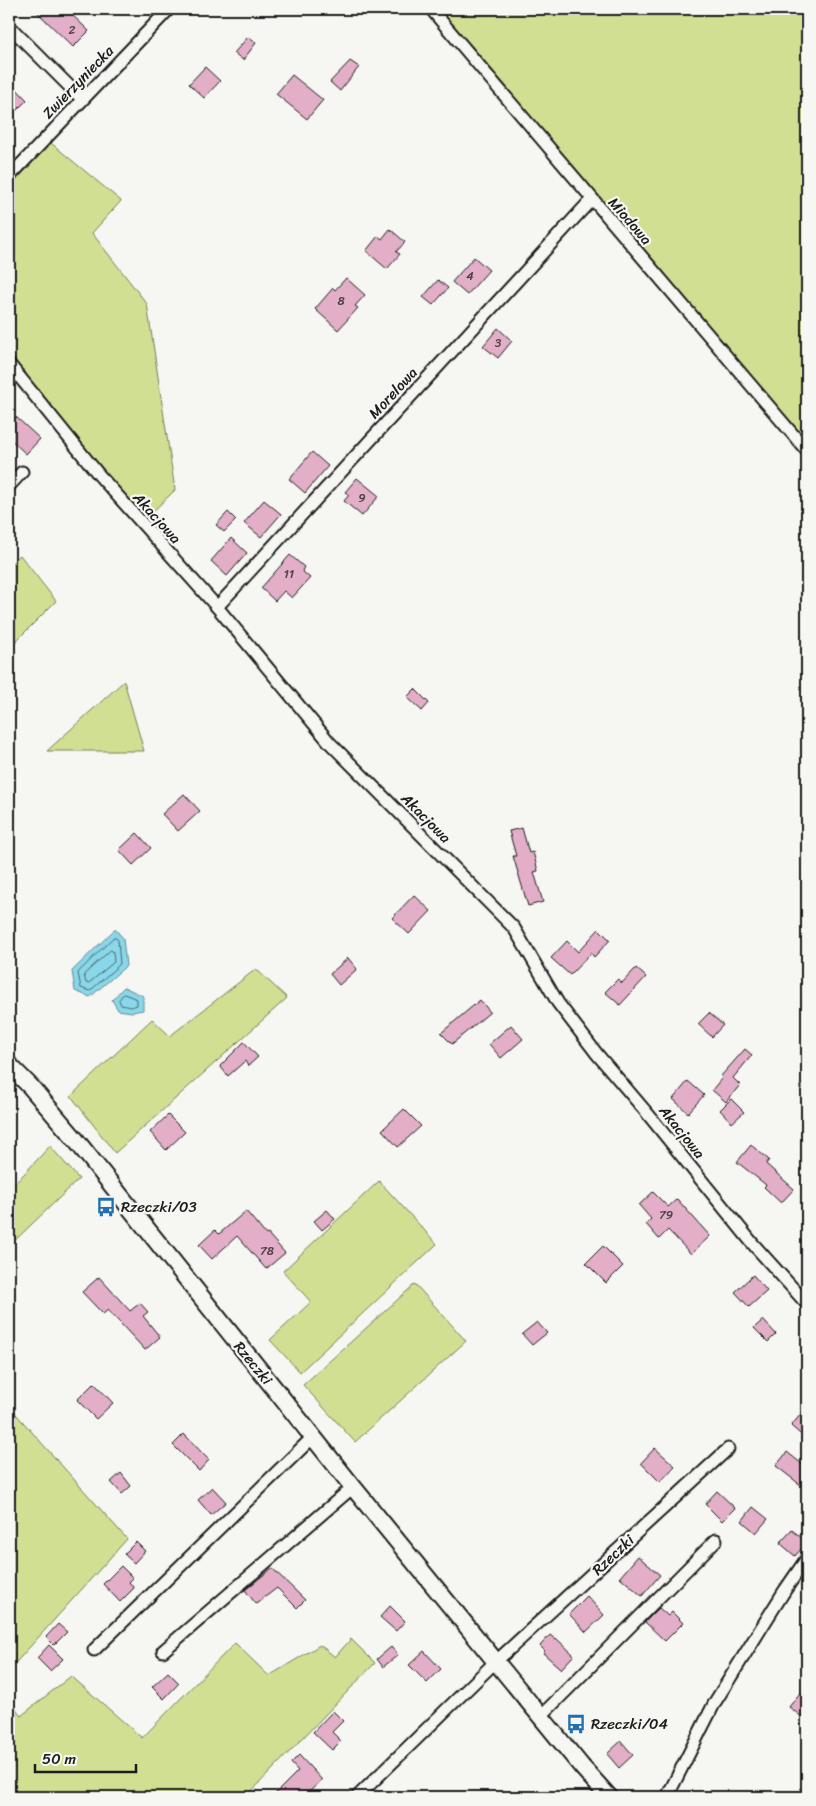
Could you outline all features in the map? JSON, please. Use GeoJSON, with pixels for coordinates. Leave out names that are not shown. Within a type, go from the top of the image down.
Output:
{"type":"FeatureCollection","features":[{"type":"Feature","properties":{"kind":"main road","name":"Rzeczki"},"geometry":{"type":"LineString","coordinates":[[9,1065],[30,1086],[80,1146],[354,1488],[609,1797]]}},
{"type":"Feature","properties":{"kind":"street","name":"Zwierzyniecka"},"geometry":{"type":"LineString","coordinates":[[9,177],[169,9]]}},
{"type":"Feature","properties":{"kind":"street","name":"Miodowa"},"geometry":{"type":"LineString","coordinates":[[431,9],[807,451]]}},
{"type":"Feature","properties":{"kind":"street"},"geometry":{"type":"LineString","coordinates":[[9,26],[82,99]]}},
{"type":"Feature","properties":{"kind":"street","name":"Morelowa"},"geometry":{"type":"LineString","coordinates":[[217,607],[592,199]]}},
{"type":"Feature","properties":{"kind":"street","name":"Akacjowa"},"geometry":{"type":"LineString","coordinates":[[9,364],[99,475],[217,607],[330,743],[514,928],[558,1002],[597,1054],[753,1244],[807,1304]]}},
{"type":"Feature","properties":{"kind":"street"},"geometry":{"type":"LineString","coordinates":[[9,486],[22,472]]}},
{"type":"Feature","properties":{"kind":"street"},"geometry":{"type":"LineString","coordinates":[[94,1650],[313,1437]]}},
{"type":"Feature","properties":{"kind":"street","name":"Rzeczki"},"geometry":{"type":"LineString","coordinates":[[357,1797],[497,1661],[728,1449]]}},
{"type":"Feature","properties":{"kind":"street"},"geometry":{"type":"LineString","coordinates":[[163,1651],[354,1488]]}},
{"type":"Feature","properties":{"kind":"street"},"geometry":{"type":"LineString","coordinates":[[541,1716],[716,1540]]}},
{"type":"Feature","properties":{"kind":"street"},"geometry":{"type":"LineString","coordinates":[[667,1797],[715,1702],[807,1558]]}},
{"type":"Feature","properties":{"kind":"green space"},"geometry":{"type":"Polygon","coordinates":[[[430,9],[807,9],[807,451],[430,9]]]}},
{"type":"Feature","properties":{"kind":"green space"},"geometry":{"type":"Polygon","coordinates":[[[45,138],[121,201],[92,233],[147,304],[175,490],[141,523],[9,364],[9,177],[45,138]]]}},
{"type":"Feature","properties":{"kind":"green space"},"geometry":{"type":"Polygon","coordinates":[[[20,555],[56,601],[9,648],[9,566],[20,555]]]}},
{"type":"Feature","properties":{"kind":"green space"},"geometry":{"type":"Polygon","coordinates":[[[124,681],[144,751],[47,751],[124,681]]]}},
{"type":"Feature","properties":{"kind":"green space"},"geometry":{"type":"Polygon","coordinates":[[[256,969],[287,998],[115,1153],[71,1096],[152,1019],[170,1036],[256,969]]]}},
{"type":"Feature","properties":{"kind":"green space"},"geometry":{"type":"Polygon","coordinates":[[[50,1146],[79,1179],[9,1246],[9,1190],[50,1146]]]}},
{"type":"Feature","properties":{"kind":"green space"},"geometry":{"type":"Polygon","coordinates":[[[379,1181],[437,1244],[300,1372],[270,1340],[311,1302],[283,1271],[379,1181]]]}},
{"type":"Feature","properties":{"kind":"green space"},"geometry":{"type":"Polygon","coordinates":[[[415,1284],[466,1341],[355,1442],[303,1385],[415,1284]]]}},
{"type":"Feature","properties":{"kind":"green space"},"geometry":{"type":"Polygon","coordinates":[[[15,1413],[127,1539],[9,1670],[9,1419],[15,1413]]]}},
{"type":"Feature","properties":{"kind":"green space"},"geometry":{"type":"Polygon","coordinates":[[[351,1639],[375,1663],[246,1797],[9,1797],[9,1698],[21,1716],[71,1676],[142,1738],[235,1643],[269,1676],[320,1645],[335,1657],[351,1639]]]}},
{"type":"Feature","properties":{"kind":"water"},"geometry":{"type":"Polygon","coordinates":[[[115,929],[123,938],[126,966],[90,997],[75,991],[72,971],[115,929]]]}},
{"type":"Feature","properties":{"kind":"water"},"geometry":{"type":"Polygon","coordinates":[[[124,987],[143,996],[143,1010],[132,1012],[118,1010],[112,1000],[124,987]]]}},
{"type":"Feature","properties":{"kind":"building"},"geometry":{"type":"Polygon","coordinates":[[[34,9],[66,9],[89,31],[73,47],[34,9]]]}},
{"type":"Feature","properties":{"kind":"building"},"geometry":{"type":"Polygon","coordinates":[[[248,37],[256,43],[243,60],[234,53],[248,37]]]}},
{"type":"Feature","properties":{"kind":"building"},"geometry":{"type":"Polygon","coordinates":[[[350,61],[359,67],[340,91],[330,82],[350,61]]]}},
{"type":"Feature","properties":{"kind":"building"},"geometry":{"type":"Polygon","coordinates":[[[205,67],[220,81],[204,98],[189,84],[205,67]]]}},
{"type":"Feature","properties":{"kind":"building"},"geometry":{"type":"Polygon","coordinates":[[[292,75],[323,100],[307,119],[276,94],[292,75]]]}},
{"type":"Feature","properties":{"kind":"building"},"geometry":{"type":"Polygon","coordinates":[[[9,81],[27,100],[14,113],[9,107],[9,81]]]}},
{"type":"Feature","properties":{"kind":"building"},"geometry":{"type":"Polygon","coordinates":[[[390,229],[405,242],[396,252],[400,254],[387,269],[366,251],[378,236],[382,239],[390,229]]]}},
{"type":"Feature","properties":{"kind":"building"},"geometry":{"type":"Polygon","coordinates":[[[474,257],[489,270],[467,295],[452,282],[474,257]]]}},
{"type":"Feature","properties":{"kind":"building"},"geometry":{"type":"Polygon","coordinates":[[[346,278],[365,295],[355,306],[358,308],[338,330],[315,309],[333,288],[335,290],[346,278]]]}},
{"type":"Feature","properties":{"kind":"building"},"geometry":{"type":"Polygon","coordinates":[[[438,280],[448,288],[433,305],[423,297],[438,280]]]}},
{"type":"Feature","properties":{"kind":"building"},"geometry":{"type":"Polygon","coordinates":[[[498,328],[512,341],[498,358],[483,346],[498,328]]]}},
{"type":"Feature","properties":{"kind":"building"},"geometry":{"type":"Polygon","coordinates":[[[16,417],[40,439],[26,454],[9,438],[9,425],[16,417]]]}},
{"type":"Feature","properties":{"kind":"building"},"geometry":{"type":"Polygon","coordinates":[[[312,452],[328,466],[305,493],[289,479],[312,452]]]}},
{"type":"Feature","properties":{"kind":"building"},"geometry":{"type":"Polygon","coordinates":[[[357,478],[379,496],[362,516],[344,501],[349,495],[345,492],[357,478]]]}},
{"type":"Feature","properties":{"kind":"building"},"geometry":{"type":"Polygon","coordinates":[[[264,500],[281,514],[261,537],[244,523],[264,500]]]}},
{"type":"Feature","properties":{"kind":"building"},"geometry":{"type":"Polygon","coordinates":[[[228,512],[236,520],[224,532],[216,525],[228,512]]]}},
{"type":"Feature","properties":{"kind":"building"},"geometry":{"type":"Polygon","coordinates":[[[231,538],[247,553],[227,576],[211,561],[231,538]]]}},
{"type":"Feature","properties":{"kind":"building"},"geometry":{"type":"Polygon","coordinates":[[[290,555],[304,567],[302,571],[310,578],[292,598],[284,591],[275,601],[261,588],[290,555]]]}},
{"type":"Feature","properties":{"kind":"building"},"geometry":{"type":"Polygon","coordinates":[[[415,689],[429,703],[422,711],[407,697],[415,689]]]}},
{"type":"Feature","properties":{"kind":"building"},"geometry":{"type":"Polygon","coordinates":[[[184,794],[200,811],[178,831],[162,814],[184,794]]]}},
{"type":"Feature","properties":{"kind":"building"},"geometry":{"type":"Polygon","coordinates":[[[522,828],[529,853],[533,852],[538,871],[534,872],[543,902],[528,906],[513,856],[516,856],[509,831],[522,828]]]}},
{"type":"Feature","properties":{"kind":"building"},"geometry":{"type":"Polygon","coordinates":[[[137,833],[151,848],[133,865],[119,850],[137,833]]]}},
{"type":"Feature","properties":{"kind":"building"},"geometry":{"type":"Polygon","coordinates":[[[414,895],[431,911],[409,934],[392,918],[414,895]]]}},
{"type":"Feature","properties":{"kind":"building"},"geometry":{"type":"Polygon","coordinates":[[[599,929],[610,940],[594,957],[591,953],[570,975],[551,958],[567,941],[578,952],[599,929]]]}},
{"type":"Feature","properties":{"kind":"building"},"geometry":{"type":"Polygon","coordinates":[[[348,958],[357,969],[339,985],[330,974],[348,958]]]}},
{"type":"Feature","properties":{"kind":"building"},"geometry":{"type":"Polygon","coordinates":[[[636,968],[646,977],[620,1005],[605,992],[618,979],[622,983],[636,968]]]}},
{"type":"Feature","properties":{"kind":"building"},"geometry":{"type":"Polygon","coordinates":[[[480,1000],[490,1012],[452,1044],[441,1033],[480,1000]]]}},
{"type":"Feature","properties":{"kind":"building"},"geometry":{"type":"Polygon","coordinates":[[[709,1013],[723,1025],[712,1037],[698,1024],[709,1013]]]}},
{"type":"Feature","properties":{"kind":"building"},"geometry":{"type":"Polygon","coordinates":[[[511,1025],[523,1039],[501,1058],[489,1044],[511,1025]]]}},
{"type":"Feature","properties":{"kind":"building"},"geometry":{"type":"Polygon","coordinates":[[[244,1042],[258,1057],[248,1066],[245,1061],[228,1076],[220,1066],[244,1042]]]}},
{"type":"Feature","properties":{"kind":"building"},"geometry":{"type":"Polygon","coordinates":[[[745,1049],[752,1055],[733,1078],[740,1085],[726,1102],[712,1090],[722,1078],[721,1076],[745,1049]]]}},
{"type":"Feature","properties":{"kind":"building"},"geometry":{"type":"Polygon","coordinates":[[[688,1081],[704,1095],[688,1113],[673,1099],[688,1081]]]}},
{"type":"Feature","properties":{"kind":"building"},"geometry":{"type":"Polygon","coordinates":[[[731,1099],[744,1112],[732,1123],[720,1110],[731,1099]]]}},
{"type":"Feature","properties":{"kind":"building"},"geometry":{"type":"Polygon","coordinates":[[[404,1109],[421,1126],[398,1147],[382,1130],[404,1109]]]}},
{"type":"Feature","properties":{"kind":"building"},"geometry":{"type":"Polygon","coordinates":[[[168,1115],[185,1132],[166,1150],[150,1132],[168,1115]]]}},
{"type":"Feature","properties":{"kind":"building"},"geometry":{"type":"Polygon","coordinates":[[[751,1145],[769,1160],[766,1164],[794,1189],[781,1203],[764,1187],[766,1185],[737,1162],[751,1145]]]}},
{"type":"Feature","properties":{"kind":"building"},"geometry":{"type":"Polygon","coordinates":[[[653,1192],[668,1207],[677,1199],[710,1236],[691,1254],[668,1230],[659,1239],[646,1224],[651,1219],[639,1205],[653,1192]]]}},
{"type":"Feature","properties":{"kind":"building"},"geometry":{"type":"Polygon","coordinates":[[[327,1210],[335,1219],[322,1230],[314,1221],[327,1210]]]}},
{"type":"Feature","properties":{"kind":"building"},"geometry":{"type":"Polygon","coordinates":[[[246,1211],[266,1235],[268,1234],[285,1253],[266,1269],[237,1236],[212,1259],[199,1245],[215,1230],[219,1234],[246,1211]]]}},
{"type":"Feature","properties":{"kind":"building"},"geometry":{"type":"Polygon","coordinates":[[[603,1246],[623,1266],[606,1283],[586,1263],[603,1246]]]}},
{"type":"Feature","properties":{"kind":"building"},"geometry":{"type":"Polygon","coordinates":[[[753,1275],[767,1291],[749,1307],[735,1292],[753,1275]]]}},
{"type":"Feature","properties":{"kind":"building"},"geometry":{"type":"Polygon","coordinates":[[[99,1277],[130,1311],[140,1303],[148,1312],[143,1316],[160,1337],[145,1350],[108,1310],[103,1314],[82,1292],[99,1277]]]}},
{"type":"Feature","properties":{"kind":"building"},"geometry":{"type":"Polygon","coordinates":[[[763,1320],[776,1334],[768,1342],[754,1328],[763,1320]]]}},
{"type":"Feature","properties":{"kind":"building"},"geometry":{"type":"Polygon","coordinates":[[[537,1322],[547,1333],[532,1345],[522,1334],[537,1322]]]}},
{"type":"Feature","properties":{"kind":"building"},"geometry":{"type":"Polygon","coordinates":[[[94,1383],[113,1403],[96,1419],[77,1400],[94,1383]]]}},
{"type":"Feature","properties":{"kind":"building"},"geometry":{"type":"Polygon","coordinates":[[[807,1407],[807,1440],[791,1426],[807,1407]]]}},
{"type":"Feature","properties":{"kind":"building"},"geometry":{"type":"Polygon","coordinates":[[[184,1434],[209,1460],[199,1471],[173,1445],[184,1434]]]}},
{"type":"Feature","properties":{"kind":"building"},"geometry":{"type":"Polygon","coordinates":[[[655,1448],[675,1466],[660,1482],[641,1463],[655,1448]]]}},
{"type":"Feature","properties":{"kind":"building"},"geometry":{"type":"Polygon","coordinates":[[[787,1452],[807,1468],[807,1479],[802,1486],[776,1466],[787,1452]]]}},
{"type":"Feature","properties":{"kind":"building"},"geometry":{"type":"Polygon","coordinates":[[[121,1473],[131,1486],[122,1494],[111,1482],[121,1473]]]}},
{"type":"Feature","properties":{"kind":"building"},"geometry":{"type":"Polygon","coordinates":[[[212,1487],[226,1502],[211,1515],[198,1500],[212,1487]]]}},
{"type":"Feature","properties":{"kind":"building"},"geometry":{"type":"Polygon","coordinates":[[[717,1491],[735,1508],[722,1521],[705,1504],[717,1491]]]}},
{"type":"Feature","properties":{"kind":"building"},"geometry":{"type":"Polygon","coordinates":[[[753,1507],[768,1519],[756,1533],[742,1521],[753,1507]]]}},
{"type":"Feature","properties":{"kind":"building"},"geometry":{"type":"Polygon","coordinates":[[[792,1530],[807,1542],[795,1556],[780,1543],[792,1530]]]}},
{"type":"Feature","properties":{"kind":"building"},"geometry":{"type":"Polygon","coordinates":[[[136,1542],[145,1551],[134,1563],[124,1554],[136,1542]]]}},
{"type":"Feature","properties":{"kind":"building"},"geometry":{"type":"Polygon","coordinates":[[[638,1556],[660,1575],[642,1596],[620,1577],[638,1556]]]}},
{"type":"Feature","properties":{"kind":"building"},"geometry":{"type":"Polygon","coordinates":[[[121,1566],[133,1578],[129,1582],[134,1588],[120,1602],[103,1584],[121,1566]]]}},
{"type":"Feature","properties":{"kind":"building"},"geometry":{"type":"Polygon","coordinates":[[[272,1568],[305,1600],[297,1608],[277,1588],[256,1604],[245,1590],[272,1568]]]}},
{"type":"Feature","properties":{"kind":"building"},"geometry":{"type":"Polygon","coordinates":[[[587,1596],[604,1615],[586,1632],[569,1614],[587,1596]]]}},
{"type":"Feature","properties":{"kind":"building"},"geometry":{"type":"Polygon","coordinates":[[[390,1606],[405,1621],[396,1631],[380,1617],[390,1606]]]}},
{"type":"Feature","properties":{"kind":"building"},"geometry":{"type":"Polygon","coordinates":[[[659,1608],[668,1616],[672,1612],[683,1623],[665,1641],[645,1622],[659,1608]]]}},
{"type":"Feature","properties":{"kind":"building"},"geometry":{"type":"Polygon","coordinates":[[[58,1624],[67,1632],[54,1645],[46,1637],[58,1624]]]}},
{"type":"Feature","properties":{"kind":"building"},"geometry":{"type":"Polygon","coordinates":[[[550,1635],[574,1655],[561,1669],[543,1653],[545,1651],[540,1646],[550,1635]]]}},
{"type":"Feature","properties":{"kind":"building"},"geometry":{"type":"Polygon","coordinates":[[[49,1645],[63,1659],[50,1671],[37,1658],[49,1645]]]}},
{"type":"Feature","properties":{"kind":"building"},"geometry":{"type":"Polygon","coordinates":[[[391,1647],[398,1655],[383,1667],[377,1659],[391,1647]]]}},
{"type":"Feature","properties":{"kind":"building"},"geometry":{"type":"Polygon","coordinates":[[[424,1651],[441,1669],[427,1683],[409,1665],[424,1651]]]}},
{"type":"Feature","properties":{"kind":"building"},"geometry":{"type":"Polygon","coordinates":[[[168,1672],[179,1683],[164,1699],[152,1687],[168,1672]]]}},
{"type":"Feature","properties":{"kind":"building"},"geometry":{"type":"Polygon","coordinates":[[[800,1693],[807,1698],[807,1711],[802,1717],[789,1707],[800,1693]]]}},
{"type":"Feature","properties":{"kind":"building"},"geometry":{"type":"Polygon","coordinates":[[[333,1711],[343,1721],[332,1732],[341,1741],[332,1750],[313,1732],[333,1711]]]}},
{"type":"Feature","properties":{"kind":"building"},"geometry":{"type":"Polygon","coordinates":[[[621,1741],[633,1755],[619,1768],[607,1754],[621,1741]]]}},
{"type":"Feature","properties":{"kind":"building"},"geometry":{"type":"Polygon","coordinates":[[[299,1755],[322,1780],[309,1792],[315,1797],[272,1797],[298,1771],[291,1763],[299,1755]]]}},
{"type":"Feature","properties":{"kind":"place","name":"Rzeczki/03"},"geometry":{"type":"Point","coordinates":[106,1207]}},
{"type":"Feature","properties":{"kind":"place","name":"Rzeczki/04"},"geometry":{"type":"Point","coordinates":[576,1724]}}]}
